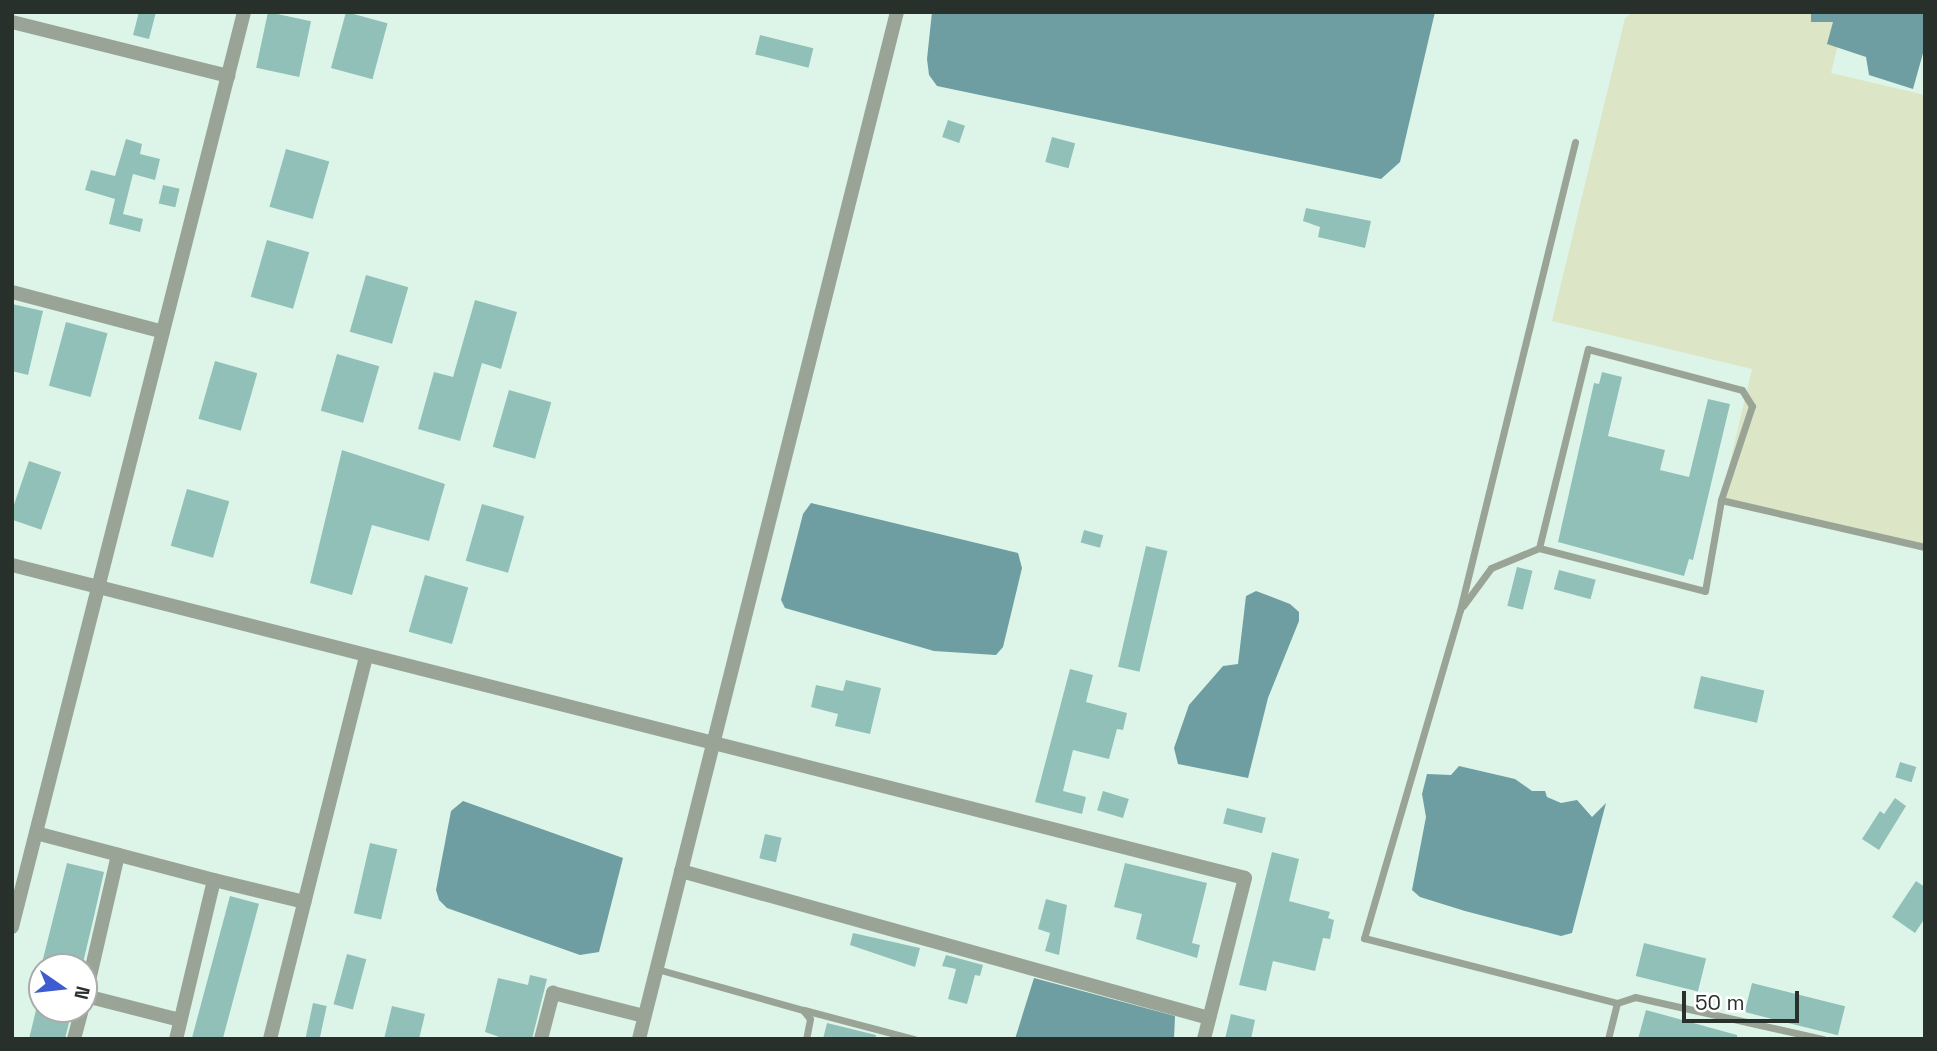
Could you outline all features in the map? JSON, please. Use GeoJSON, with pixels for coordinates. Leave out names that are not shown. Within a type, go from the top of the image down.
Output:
{"type":"FeatureCollection","features":[{"type":"Feature","properties":{"kind":"street"},"geometry":{"type":"LineString","coordinates":[[12,927],[244,12]]}},
{"type":"Feature","properties":{"kind":"street"},"geometry":{"type":"LineString","coordinates":[[639,1039],[897,12]]}},
{"type":"Feature","properties":{"kind":"street"},"geometry":{"type":"LineString","coordinates":[[12,22],[228,76]]}},
{"type":"Feature","properties":{"kind":"street"},"geometry":{"type":"LineString","coordinates":[[12,292],[163,332]]}},
{"type":"Feature","properties":{"kind":"street"},"geometry":{"type":"LineString","coordinates":[[12,565],[1245,878],[1204,1039]]}},
{"type":"Feature","properties":{"kind":"street"},"geometry":{"type":"LineString","coordinates":[[270,1039],[366,656]]}},
{"type":"Feature","properties":{"kind":"street"},"geometry":{"type":"LineString","coordinates":[[36,833],[304,902]]}},
{"type":"Feature","properties":{"kind":"street"},"geometry":{"type":"LineString","coordinates":[[95,953],[118,855]]}},
{"type":"Feature","properties":{"kind":"street"},"geometry":{"type":"LineString","coordinates":[[681,871],[1209,1018]]}},
{"type":"Feature","properties":{"kind":"street"},"geometry":{"type":"LineString","coordinates":[[176,1039],[214,880]]}},
{"type":"Feature","properties":{"kind":"street"},"geometry":{"type":"LineString","coordinates":[[541,1039],[553,993],[644,1016]]}},
{"type":"Feature","properties":{"kind":"street"},"geometry":{"type":"LineString","coordinates":[[98,1005],[180,1020]]}},
{"type":"Feature","properties":{"kind":"lane"},"geometry":{"type":"LineString","coordinates":[[1575,142],[1460,610],[1364,938],[1617,1003],[1635,997],[1684,1005],[1823,1039]]}},
{"type":"Feature","properties":{"kind":"lane"},"geometry":{"type":"LineString","coordinates":[[1460,610],[1492,568],[1539,548],[1704,591],[1720,500],[1752,406],[1742,390],[1588,349],[1539,548]]}},
{"type":"Feature","properties":{"kind":"lane"},"geometry":{"type":"LineString","coordinates":[[1720,500],[1925,547]]}},
{"type":"Feature","properties":{"kind":"lane"},"geometry":{"type":"LineString","coordinates":[[657,969],[914,1039]]}},
{"type":"Feature","properties":{"kind":"lane"},"geometry":{"type":"LineString","coordinates":[[1608,1039],[1617,1003]]}},
{"type":"Feature","properties":{"kind":"lane"},"geometry":{"type":"LineString","coordinates":[[803,1010],[810,1019],[806,1039]]}},
{"type":"Feature","properties":{"kind":"green space"},"geometry":{"type":"Polygon","coordinates":[[[1633,12],[1846,12],[1831,73],[1925,95],[1925,549],[1721,500],[1752,369],[1552,321],[1625,18],[1633,12]]]}},
{"type":"Feature","properties":{"kind":"water"},"geometry":{"type":"Polygon","coordinates":[[[932,12],[1435,12],[1400,162],[1381,179],[937,86],[929,75],[927,59],[932,12]]]}},
{"type":"Feature","properties":{"kind":"water"},"geometry":{"type":"Polygon","coordinates":[[[1811,12],[1925,12],[1925,46],[1913,89],[1869,75],[1866,57],[1827,44],[1833,22],[1811,22],[1811,12]]]}},
{"type":"Feature","properties":{"kind":"water"},"geometry":{"type":"Polygon","coordinates":[[[811,503],[1018,553],[1022,568],[1003,647],[996,655],[934,651],[785,608],[781,600],[803,514],[811,503]]]}},
{"type":"Feature","properties":{"kind":"water"},"geometry":{"type":"Polygon","coordinates":[[[1256,591],[1290,604],[1299,612],[1299,621],[1268,698],[1248,778],[1178,764],[1174,748],[1189,705],[1223,666],[1238,664],[1246,596],[1256,591]]]}},
{"type":"Feature","properties":{"kind":"water"},"geometry":{"type":"Polygon","coordinates":[[[1459,766],[1515,779],[1532,791],[1545,791],[1547,797],[1561,803],[1577,800],[1592,817],[1606,803],[1572,933],[1561,936],[1465,911],[1420,897],[1412,890],[1426,817],[1422,794],[1427,774],[1451,775],[1459,766]]]}},
{"type":"Feature","properties":{"kind":"water"},"geometry":{"type":"Polygon","coordinates":[[[463,801],[623,858],[599,952],[580,955],[447,908],[439,900],[436,890],[451,811],[463,801]]]}},
{"type":"Feature","properties":{"kind":"water"},"geometry":{"type":"Polygon","coordinates":[[[1034,978],[1175,1016],[1174,1039],[1015,1039],[1034,978]]]}},
{"type":"Feature","properties":{"kind":"building"},"geometry":{"type":"Polygon","coordinates":[[[139,12],[156,12],[149,39],[133,35],[139,12]]]}},
{"type":"Feature","properties":{"kind":"building"},"geometry":{"type":"Polygon","coordinates":[[[268,12],[311,21],[299,77],[256,68],[268,12]]]}},
{"type":"Feature","properties":{"kind":"building"},"geometry":{"type":"Polygon","coordinates":[[[346,12],[388,23],[373,79],[331,68],[346,12]]]}},
{"type":"Feature","properties":{"kind":"building"},"geometry":{"type":"Polygon","coordinates":[[[760,35],[813,48],[809,68],[755,54],[760,35]]]}},
{"type":"Feature","properties":{"kind":"building"},"geometry":{"type":"Polygon","coordinates":[[[948,120],[965,126],[959,143],[942,137],[948,120]]]}},
{"type":"Feature","properties":{"kind":"building"},"geometry":{"type":"Polygon","coordinates":[[[1052,137],[1075,143],[1068,168],[1045,162],[1052,137]]]}},
{"type":"Feature","properties":{"kind":"building"},"geometry":{"type":"Polygon","coordinates":[[[126,139],[142,144],[140,154],[160,159],[155,180],[133,174],[123,214],[143,219],[140,232],[109,224],[115,199],[85,190],[91,170],[115,176],[126,139]]]}},
{"type":"Feature","properties":{"kind":"building"},"geometry":{"type":"Polygon","coordinates":[[[286,149],[329,161],[313,219],[269,207],[286,149]]]}},
{"type":"Feature","properties":{"kind":"building"},"geometry":{"type":"Polygon","coordinates":[[[163,185],[180,189],[175,207],[159,204],[163,185]]]}},
{"type":"Feature","properties":{"kind":"building"},"geometry":{"type":"Polygon","coordinates":[[[1306,208],[1371,221],[1365,248],[1318,237],[1320,227],[1303,221],[1306,208]]]}},
{"type":"Feature","properties":{"kind":"building"},"geometry":{"type":"Polygon","coordinates":[[[267,240],[309,252],[293,309],[251,297],[267,240]]]}},
{"type":"Feature","properties":{"kind":"building"},"geometry":{"type":"Polygon","coordinates":[[[366,275],[408,287],[392,344],[350,332],[366,275]]]}},
{"type":"Feature","properties":{"kind":"building"},"geometry":{"type":"Polygon","coordinates":[[[475,300],[517,312],[501,369],[482,363],[460,441],[418,429],[434,372],[453,377],[475,300]]]}},
{"type":"Feature","properties":{"kind":"building"},"geometry":{"type":"Polygon","coordinates":[[[12,304],[43,311],[28,375],[12,371],[12,304]]]}},
{"type":"Feature","properties":{"kind":"building"},"geometry":{"type":"Polygon","coordinates":[[[66,322],[108,333],[90,397],[49,386],[66,322]]]}},
{"type":"Feature","properties":{"kind":"building"},"geometry":{"type":"Polygon","coordinates":[[[337,354],[379,366],[363,423],[321,411],[337,354]]]}},
{"type":"Feature","properties":{"kind":"building"},"geometry":{"type":"Polygon","coordinates":[[[215,361],[257,373],[241,431],[198,419],[215,361]]]}},
{"type":"Feature","properties":{"kind":"building"},"geometry":{"type":"Polygon","coordinates":[[[1602,372],[1622,377],[1608,436],[1665,450],[1660,470],[1689,477],[1708,399],[1730,404],[1693,560],[1689,559],[1684,576],[1558,542],[1594,383],[1599,384],[1602,372]]]}},
{"type":"Feature","properties":{"kind":"building"},"geometry":{"type":"Polygon","coordinates":[[[509,390],[551,402],[535,459],[493,447],[509,390]]]}},
{"type":"Feature","properties":{"kind":"building"},"geometry":{"type":"Polygon","coordinates":[[[342,450],[445,484],[429,541],[372,525],[352,595],[310,583],[342,450]]]}},
{"type":"Feature","properties":{"kind":"building"},"geometry":{"type":"Polygon","coordinates":[[[29,461],[61,472],[41,530],[12,520],[12,510],[29,461]]]}},
{"type":"Feature","properties":{"kind":"building"},"geometry":{"type":"Polygon","coordinates":[[[187,489],[229,501],[213,558],[171,546],[187,489]]]}},
{"type":"Feature","properties":{"kind":"building"},"geometry":{"type":"Polygon","coordinates":[[[482,504],[524,516],[508,573],[466,561],[482,504]]]}},
{"type":"Feature","properties":{"kind":"building"},"geometry":{"type":"Polygon","coordinates":[[[1084,530],[1103,535],[1100,548],[1081,543],[1084,530]]]}},
{"type":"Feature","properties":{"kind":"building"},"geometry":{"type":"Polygon","coordinates":[[[1146,546],[1167,551],[1140,672],[1118,667],[1146,546]]]}},
{"type":"Feature","properties":{"kind":"building"},"geometry":{"type":"Polygon","coordinates":[[[1517,567],[1533,571],[1523,610],[1507,606],[1517,567]]]}},
{"type":"Feature","properties":{"kind":"building"},"geometry":{"type":"Polygon","coordinates":[[[1559,570],[1596,580],[1591,599],[1554,589],[1559,570]]]}},
{"type":"Feature","properties":{"kind":"building"},"geometry":{"type":"Polygon","coordinates":[[[425,575],[468,587],[452,644],[409,632],[425,575]]]}},
{"type":"Feature","properties":{"kind":"building"},"geometry":{"type":"Polygon","coordinates":[[[1070,669],[1093,675],[1086,702],[1127,713],[1123,730],[1117,729],[1109,759],[1073,750],[1063,791],[1086,797],[1082,814],[1035,802],[1070,669]]]}},
{"type":"Feature","properties":{"kind":"building"},"geometry":{"type":"Polygon","coordinates":[[[1701,676],[1764,691],[1757,723],[1694,708],[1701,676]]]}},
{"type":"Feature","properties":{"kind":"building"},"geometry":{"type":"Polygon","coordinates":[[[846,680],[881,688],[870,734],[835,726],[838,714],[811,707],[816,685],[843,691],[846,680]]]}},
{"type":"Feature","properties":{"kind":"building"},"geometry":{"type":"Polygon","coordinates":[[[1900,762],[1916,767],[1912,782],[1895,777],[1900,762]]]}},
{"type":"Feature","properties":{"kind":"building"},"geometry":{"type":"Polygon","coordinates":[[[1103,791],[1129,799],[1123,818],[1097,810],[1103,791]]]}},
{"type":"Feature","properties":{"kind":"building"},"geometry":{"type":"Polygon","coordinates":[[[1895,798],[1906,806],[1879,850],[1862,839],[1880,811],[1884,814],[1895,798]]]}},
{"type":"Feature","properties":{"kind":"building"},"geometry":{"type":"Polygon","coordinates":[[[1227,808],[1266,818],[1262,833],[1223,824],[1227,808]]]}},
{"type":"Feature","properties":{"kind":"building"},"geometry":{"type":"Polygon","coordinates":[[[765,834],[782,838],[776,862],[759,858],[765,834]]]}},
{"type":"Feature","properties":{"kind":"building"},"geometry":{"type":"Polygon","coordinates":[[[370,843],[397,849],[381,919],[354,913],[370,843]]]}},
{"type":"Feature","properties":{"kind":"building"},"geometry":{"type":"Polygon","coordinates":[[[1272,852],[1299,859],[1289,901],[1330,912],[1328,918],[1334,920],[1330,939],[1323,938],[1315,971],[1273,961],[1266,991],[1239,985],[1272,852]]]}},
{"type":"Feature","properties":{"kind":"building"},"geometry":{"type":"Polygon","coordinates":[[[67,863],[104,872],[85,953],[44,953],[67,863]]]}},
{"type":"Feature","properties":{"kind":"building"},"geometry":{"type":"Polygon","coordinates":[[[1125,863],[1207,883],[1192,943],[1200,945],[1197,958],[1136,939],[1142,914],[1114,907],[1125,863]]]}},
{"type":"Feature","properties":{"kind":"building"},"geometry":{"type":"Polygon","coordinates":[[[1916,881],[1925,887],[1925,918],[1915,933],[1892,917],[1916,881]]]}},
{"type":"Feature","properties":{"kind":"building"},"geometry":{"type":"Polygon","coordinates":[[[230,896],[259,904],[223,1039],[192,1038],[230,896]]]}},
{"type":"Feature","properties":{"kind":"building"},"geometry":{"type":"Polygon","coordinates":[[[1046,899],[1067,905],[1059,955],[1045,951],[1050,933],[1038,929],[1046,899]]]}},
{"type":"Feature","properties":{"kind":"building"},"geometry":{"type":"Polygon","coordinates":[[[853,933],[920,948],[915,967],[850,945],[853,933]]]}},
{"type":"Feature","properties":{"kind":"building"},"geometry":{"type":"Polygon","coordinates":[[[1644,943],[1706,958],[1698,991],[1636,976],[1644,943]]]}},
{"type":"Feature","properties":{"kind":"building"},"geometry":{"type":"Polygon","coordinates":[[[347,954],[366,959],[353,1009],[334,1004],[347,954]]]}},
{"type":"Feature","properties":{"kind":"building"},"geometry":{"type":"Polygon","coordinates":[[[946,955],[983,965],[980,976],[975,975],[967,1004],[948,999],[956,969],[942,966],[946,955]]]}},
{"type":"Feature","properties":{"kind":"building"},"geometry":{"type":"Polygon","coordinates":[[[530,975],[547,979],[532,1039],[505,1039],[485,1032],[498,978],[528,985],[530,975]]]}},
{"type":"Feature","properties":{"kind":"building"},"geometry":{"type":"Polygon","coordinates":[[[1752,983],[1845,1006],[1838,1035],[1745,1012],[1752,983]]]}},
{"type":"Feature","properties":{"kind":"building"},"geometry":{"type":"Polygon","coordinates":[[[313,1003],[327,1006],[320,1039],[305,1039],[313,1003]]]}},
{"type":"Feature","properties":{"kind":"building"},"geometry":{"type":"Polygon","coordinates":[[[392,1006],[425,1014],[419,1039],[384,1039],[392,1006]]]}},
{"type":"Feature","properties":{"kind":"building"},"geometry":{"type":"Polygon","coordinates":[[[1646,1010],[1737,1035],[1737,1039],[1638,1039],[1646,1010]]]}},
{"type":"Feature","properties":{"kind":"building"},"geometry":{"type":"Polygon","coordinates":[[[1231,1014],[1255,1020],[1251,1039],[1225,1039],[1231,1014]]]}},
{"type":"Feature","properties":{"kind":"building"},"geometry":{"type":"Polygon","coordinates":[[[33,1023],[69,1023],[65,1039],[29,1039],[33,1023]]]}},
{"type":"Feature","properties":{"kind":"building"},"geometry":{"type":"Polygon","coordinates":[[[827,1023],[876,1035],[875,1039],[823,1039],[827,1023]]]}}]}
